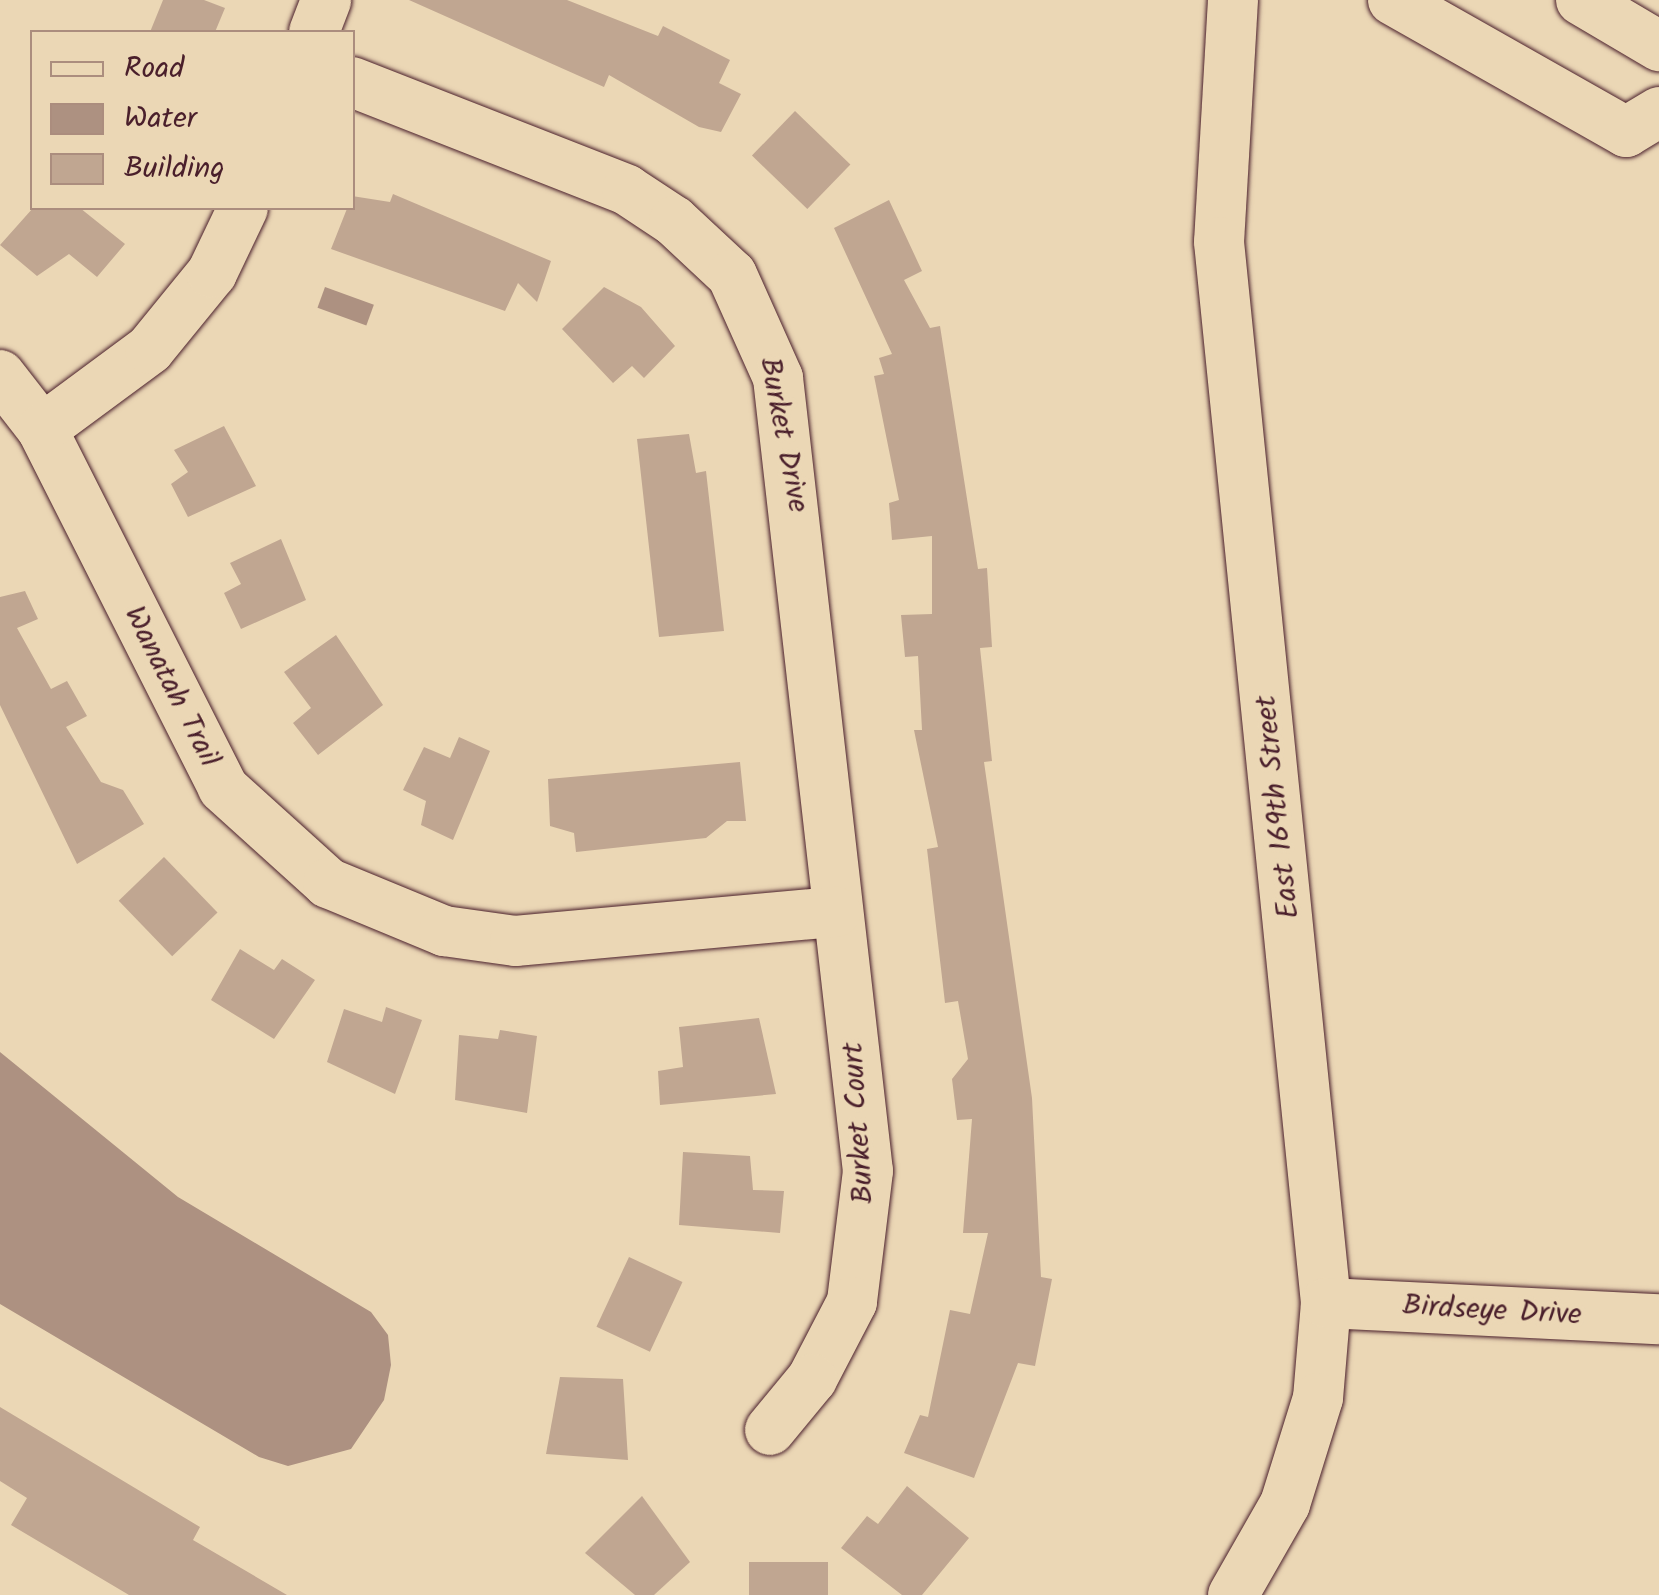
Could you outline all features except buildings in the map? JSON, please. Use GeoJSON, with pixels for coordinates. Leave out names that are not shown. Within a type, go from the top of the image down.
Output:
{"type":"FeatureCollection","features":[{"type":"Feature","properties":{"kind":"street"},"geometry":{"type":"LineString","coordinates":[[315,30],[326,0]]}},
{"type":"Feature","properties":{"kind":"street","name":"East 169th Street"},"geometry":{"type":"LineString","coordinates":[[1232,0],[1219,242],[1326,1303],[1318,1398],[1290,1486],[1233,1595]]}},
{"type":"Feature","properties":{"kind":"street"},"geometry":{"type":"LineString","coordinates":[[1392,0],[1626,132],[1659,112]]}},
{"type":"Feature","properties":{"kind":"street"},"geometry":{"type":"LineString","coordinates":[[1582,0],[1659,46]]}},
{"type":"Feature","properties":{"kind":"street","name":"Burket Drive"},"geometry":{"type":"LineString","coordinates":[[355,83],[627,190],[732,276],[781,396],[836,912]]}},
{"type":"Feature","properties":{"kind":"street"},"geometry":{"type":"LineString","coordinates":[[42,429],[150,349],[212,274],[242,210]]}},
{"type":"Feature","properties":{"kind":"street","name":"Wanatah Trail"},"geometry":{"type":"LineString","coordinates":[[0,375],[42,429],[223,788],[328,883],[444,931],[514,941],[836,912]]}},
{"type":"Feature","properties":{"kind":"street","name":"Burket Court"},"geometry":{"type":"LineString","coordinates":[[770,1430],[834,1344],[863,1248],[868,1170],[836,912]]}},
{"type":"Feature","properties":{"kind":"street","name":"Birdseye Drive"},"geometry":{"type":"LineString","coordinates":[[1326,1303],[1659,1319]]}},
{"type":"Feature","properties":{"kind":"water"},"geometry":{"type":"Polygon","coordinates":[[[325,287],[374,305],[366,325],[317,308],[325,287]]]}},
{"type":"Feature","properties":{"kind":"water"},"geometry":{"type":"Polygon","coordinates":[[[0,1052],[178,1197],[371,1312],[388,1335],[391,1365],[384,1400],[351,1449],[288,1466],[259,1457],[0,1304],[0,1052]]]}}]}
